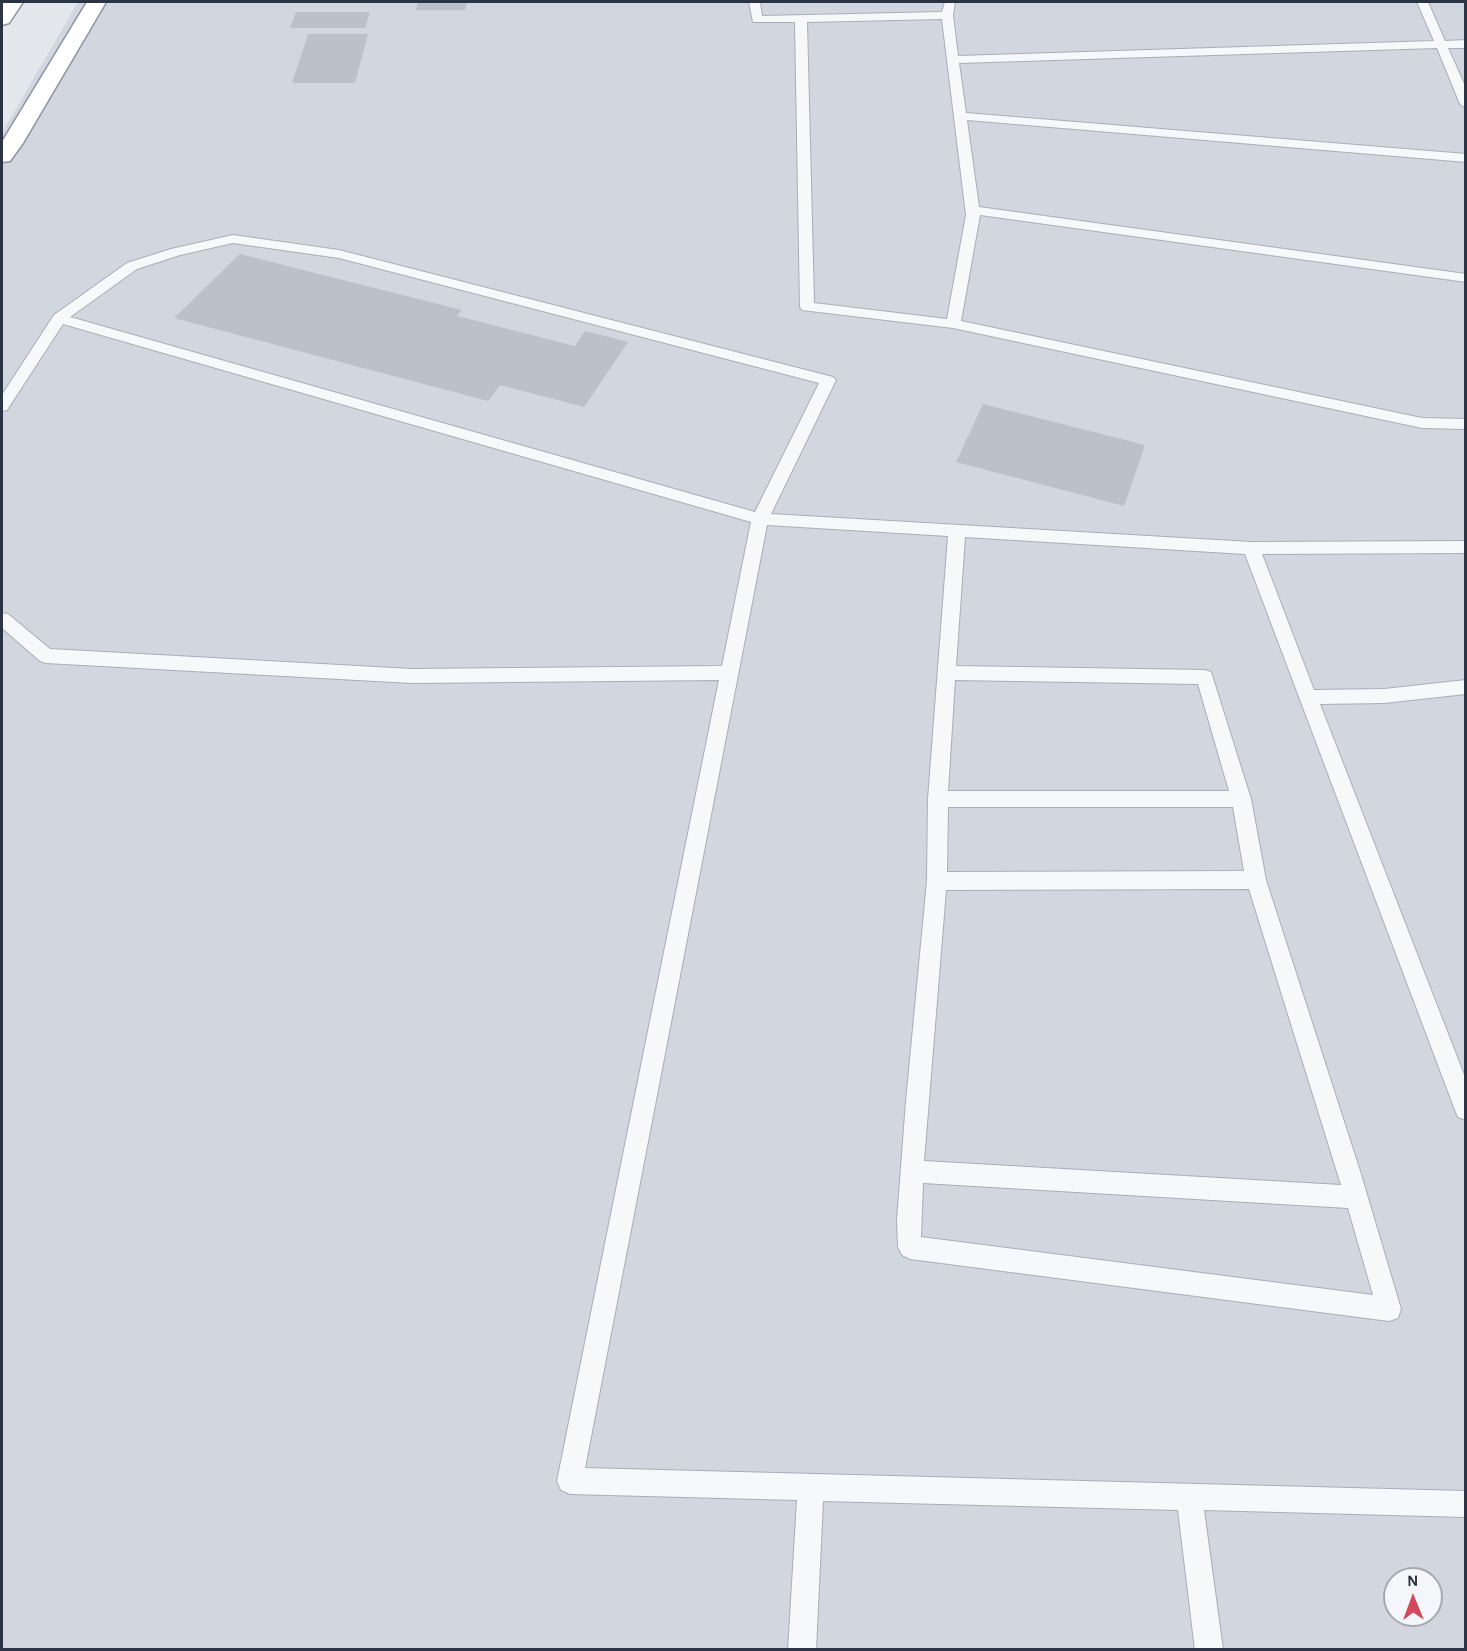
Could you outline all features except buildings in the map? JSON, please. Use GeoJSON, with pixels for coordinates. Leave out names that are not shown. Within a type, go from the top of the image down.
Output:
{"type":"FeatureCollection","features":[{"type":"Feature","properties":{"kind":"highway"},"geometry":{"type":"LineString","coordinates":[[2,19],[13,2]]}},
{"type":"Feature","properties":{"kind":"highway"},"geometry":{"type":"LineString","coordinates":[[2,133],[78,2]]}},
{"type":"Feature","properties":{"kind":"highway"},"geometry":{"type":"LineString","coordinates":[[2,156],[96,2]]}},
{"type":"Feature","properties":{"kind":"lane"},"geometry":{"type":"LineString","coordinates":[[755,2],[757,20],[947,15]]}},
{"type":"Feature","properties":{"kind":"lane"},"geometry":{"type":"LineString","coordinates":[[950,2],[947,15],[974,215]]}},
{"type":"Feature","properties":{"kind":"lane"},"geometry":{"type":"LineString","coordinates":[[1423,2],[1466,104]]}},
{"type":"Feature","properties":{"kind":"lane"},"geometry":{"type":"LineString","coordinates":[[801,19],[807,306],[953,324],[1422,423],[1466,424]]}},
{"type":"Feature","properties":{"kind":"lane"},"geometry":{"type":"LineString","coordinates":[[953,60],[1440,43],[1466,44]]}},
{"type":"Feature","properties":{"kind":"lane"},"geometry":{"type":"LineString","coordinates":[[960,116],[1466,158]]}},
{"type":"Feature","properties":{"kind":"lane"},"geometry":{"type":"LineString","coordinates":[[953,324],[974,210],[1466,278]]}},
{"type":"Feature","properties":{"kind":"lane"},"geometry":{"type":"LineString","coordinates":[[2,406],[59,318],[132,266],[176,252],[233,239],[339,254],[828,380],[760,519],[570,1481],[1466,1504]]}},
{"type":"Feature","properties":{"kind":"lane"},"geometry":{"type":"LineString","coordinates":[[59,318],[760,519],[1251,548],[1466,547]]}},
{"type":"Feature","properties":{"kind":"lane"},"geometry":{"type":"LineString","coordinates":[[947,673],[1205,677],[1241,800],[1256,880],[1357,1197],[1389,1309],[910,1247],[912,1171],[937,881],[938,799],[957,530]]}},
{"type":"Feature","properties":{"kind":"lane"},"geometry":{"type":"LineString","coordinates":[[1251,548],[1466,1110]]}},
{"type":"Feature","properties":{"kind":"lane"},"geometry":{"type":"LineString","coordinates":[[2,619],[46,656],[412,676],[730,673]]}},
{"type":"Feature","properties":{"kind":"lane"},"geometry":{"type":"LineString","coordinates":[[1307,697],[1384,696],[1466,687]]}},
{"type":"Feature","properties":{"kind":"lane"},"geometry":{"type":"LineString","coordinates":[[938,799],[1241,800]]}},
{"type":"Feature","properties":{"kind":"lane"},"geometry":{"type":"LineString","coordinates":[[937,881],[1256,880]]}},
{"type":"Feature","properties":{"kind":"lane"},"geometry":{"type":"LineString","coordinates":[[912,1171],[1357,1197]]}},
{"type":"Feature","properties":{"kind":"lane"},"geometry":{"type":"LineString","coordinates":[[802,1650],[811,1488]]}},
{"type":"Feature","properties":{"kind":"lane"},"geometry":{"type":"LineString","coordinates":[[1190,1497],[1209,1650]]}},
{"type":"Feature","properties":{"kind":"shaded area"},"geometry":{"type":"Polygon","coordinates":[[[78,2],[1465,2],[1465,1649],[2,1650],[2,133],[78,2]]]}}]}
